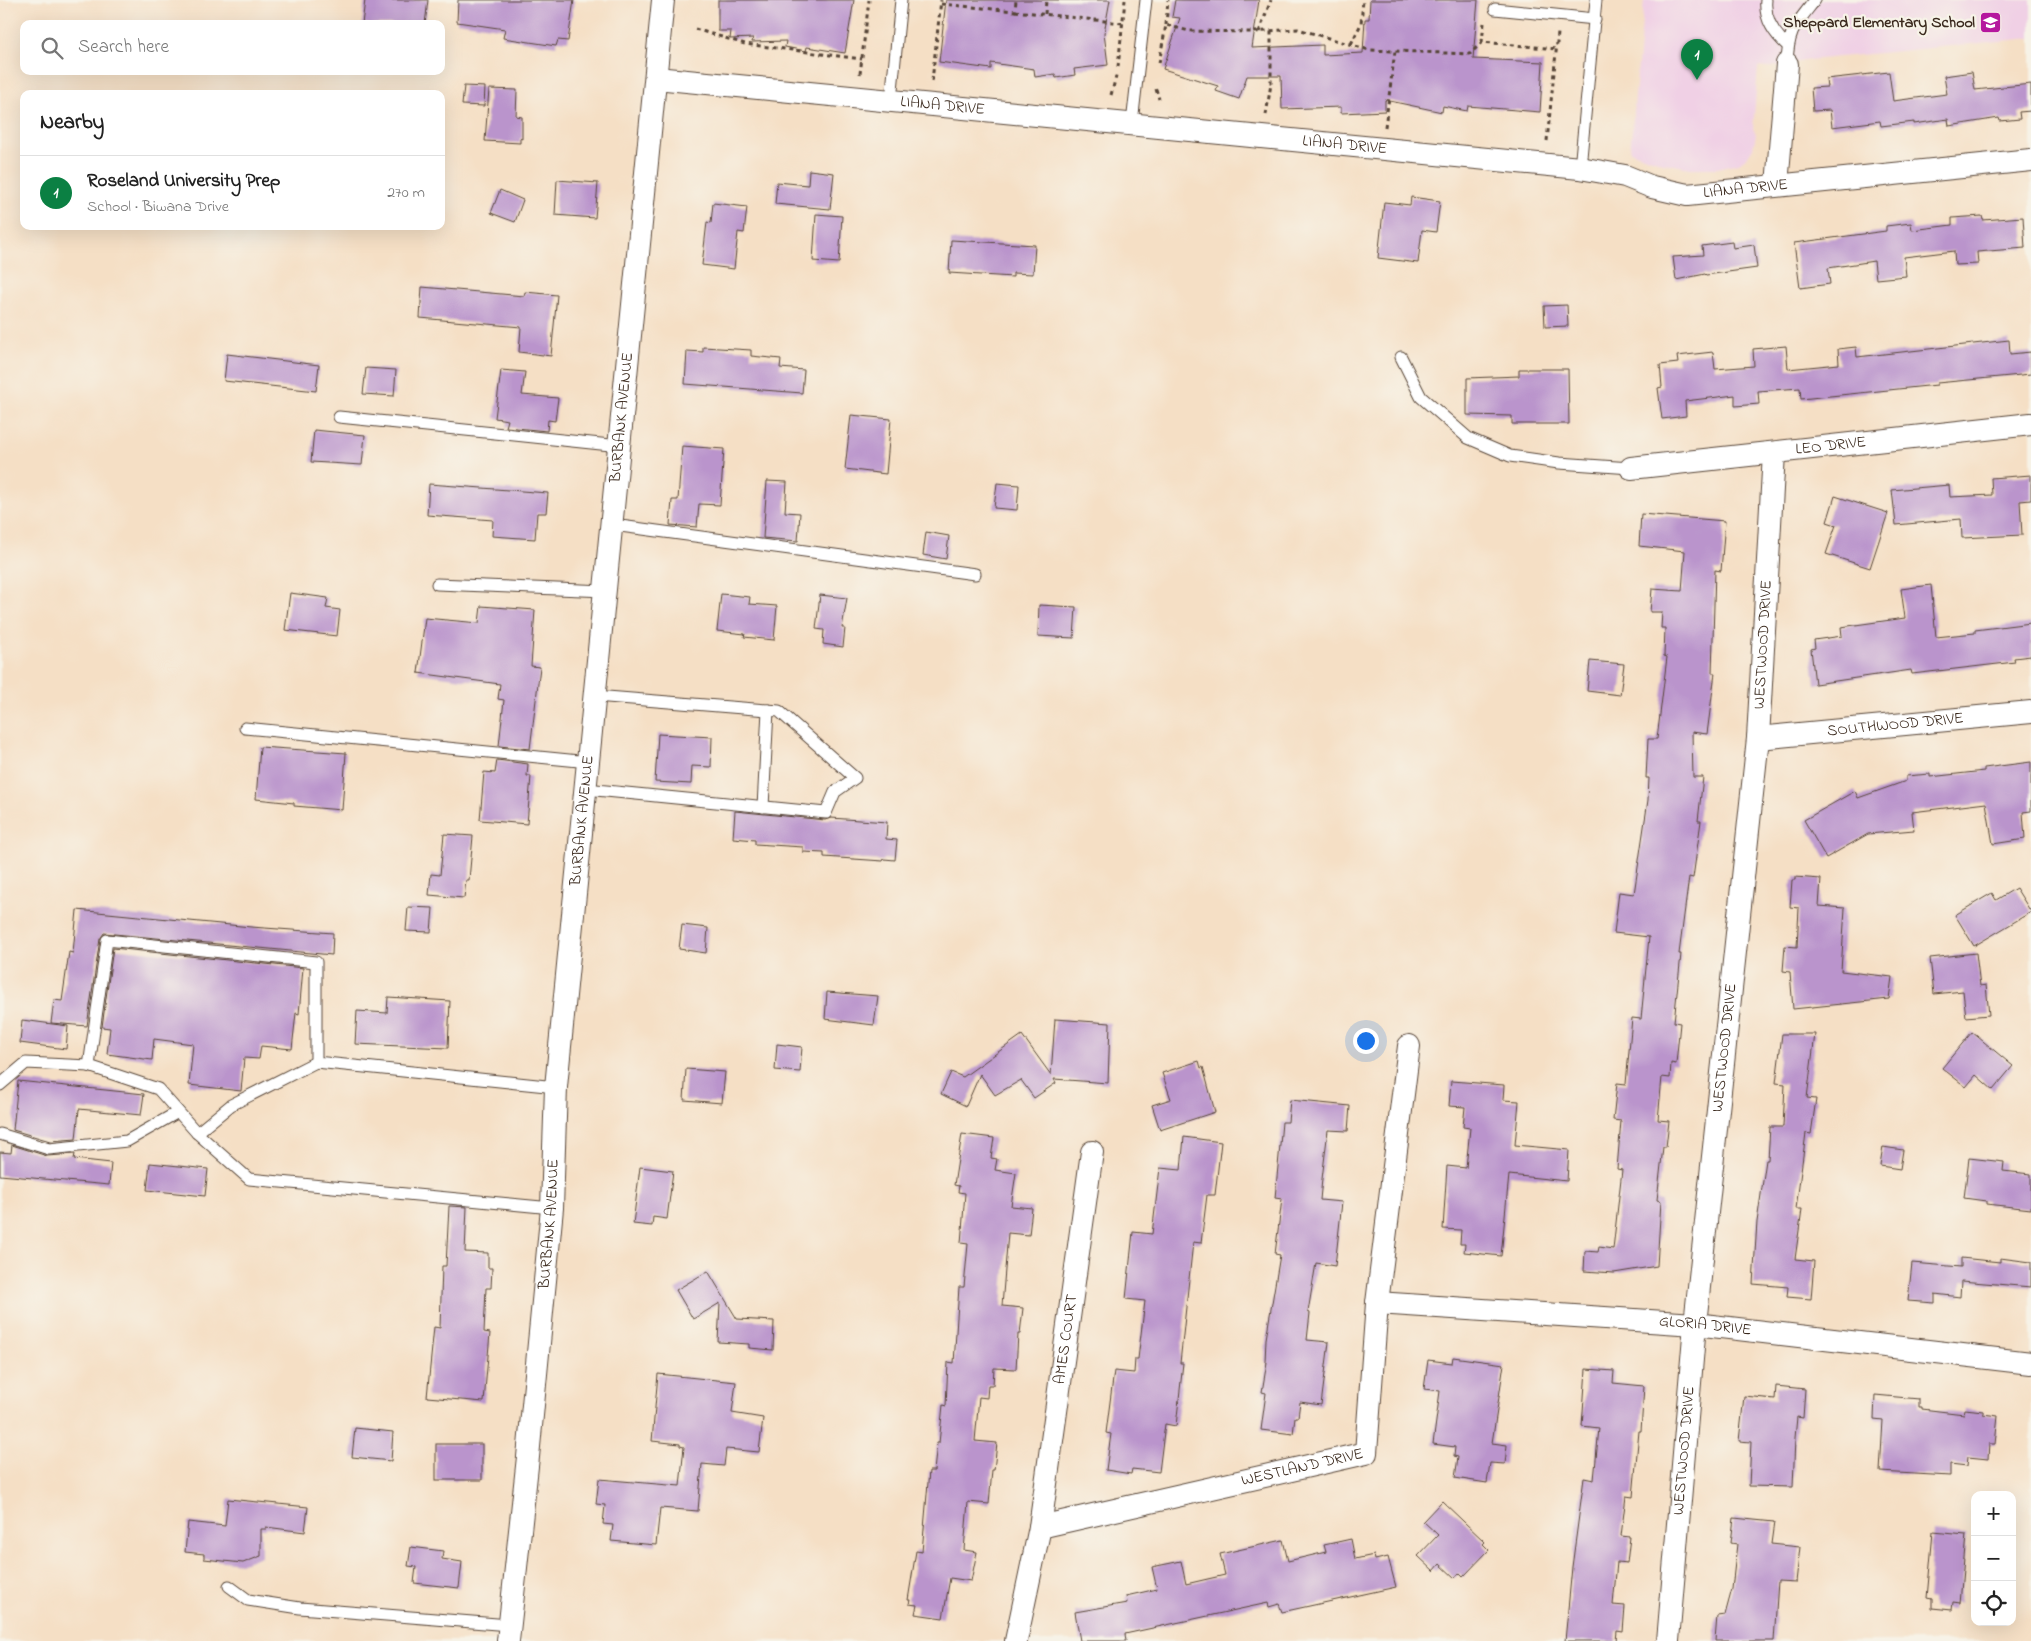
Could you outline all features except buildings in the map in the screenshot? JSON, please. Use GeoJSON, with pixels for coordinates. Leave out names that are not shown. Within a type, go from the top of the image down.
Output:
{"type":"FeatureCollection","features":[{"type":"Feature","properties":{"kind":"street","name":"BURBANK AVENUE"},"geometry":{"type":"LineString","coordinates":[[508,1633],[528,1457],[552,1208],[556,1087],[613,525],[663,0]]}},
{"type":"Feature","properties":{"kind":"street"},"geometry":{"type":"LineString","coordinates":[[1777,186],[1787,55]]}},
{"type":"Feature","properties":{"kind":"street","name":"LIANA DRIVE"},"geometry":{"type":"LineString","coordinates":[[656,78],[1580,168],[1625,176],[1652,187],[1686,195],[2031,160]]}},
{"type":"Feature","properties":{"kind":"street","name":"LEO DRIVE"},"geometry":{"type":"LineString","coordinates":[[1631,468],[2031,424]]}},
{"type":"Feature","properties":{"kind":"street","name":"WESTWOOD DRIVE"},"geometry":{"type":"LineString","coordinates":[[1668,1641],[1695,1324],[1758,738],[1774,453]]}},
{"type":"Feature","properties":{"kind":"street","name":"SOUTHWOOD DRIVE"},"geometry":{"type":"LineString","coordinates":[[1758,738],[2031,712]]}},
{"type":"Feature","properties":{"kind":"street","name":"WESTLAND DRIVE"},"geometry":{"type":"LineString","coordinates":[[1040,1527],[1366,1453],[1377,1302],[1409,1046]]}},
{"type":"Feature","properties":{"kind":"street","name":"AMES COURT"},"geometry":{"type":"LineString","coordinates":[[1040,1527],[1092,1152]]}},
{"type":"Feature","properties":{"kind":"street","name":"GLORIA DRIVE"},"geometry":{"type":"LineString","coordinates":[[1377,1302],[1695,1324],[2031,1364]]}},
{"type":"Feature","properties":{"kind":"street"},"geometry":{"type":"LineString","coordinates":[[1016,1641],[1040,1527]]}},
{"type":"Feature","properties":{"kind":"lane"},"geometry":{"type":"LineString","coordinates":[[891,100],[901,0]]}},
{"type":"Feature","properties":{"kind":"lane"},"geometry":{"type":"LineString","coordinates":[[1132,123],[1146,0]]}},
{"type":"Feature","properties":{"kind":"lane"},"geometry":{"type":"LineString","coordinates":[[1580,168],[1596,0]]}},
{"type":"Feature","properties":{"kind":"lane"},"geometry":{"type":"LineString","coordinates":[[1766,0],[1765,10],[1770,25],[1787,55]]}},
{"type":"Feature","properties":{"kind":"lane"},"geometry":{"type":"LineString","coordinates":[[1787,55],[1793,29],[1815,0]]}},
{"type":"Feature","properties":{"kind":"lane"},"geometry":{"type":"LineString","coordinates":[[1495,8],[1594,19]]}},
{"type":"Feature","properties":{"kind":"lane"},"geometry":{"type":"LineString","coordinates":[[1401,357],[1421,397],[1468,438],[1510,456],[1559,463],[1631,468]]}},
{"type":"Feature","properties":{"kind":"lane"},"geometry":{"type":"LineString","coordinates":[[339,417],[620,446]]}},
{"type":"Feature","properties":{"kind":"lane"},"geometry":{"type":"LineString","coordinates":[[613,525],[975,574]]}},
{"type":"Feature","properties":{"kind":"lane"},"geometry":{"type":"LineString","coordinates":[[437,584],[606,590]]}},
{"type":"Feature","properties":{"kind":"lane"},"geometry":{"type":"LineString","coordinates":[[586,789],[826,813],[835,792],[855,778],[779,711],[595,696]]}},
{"type":"Feature","properties":{"kind":"lane"},"geometry":{"type":"LineString","coordinates":[[763,807],[768,710]]}},
{"type":"Feature","properties":{"kind":"lane"},"geometry":{"type":"LineString","coordinates":[[245,728],[589,762]]}},
{"type":"Feature","properties":{"kind":"lane"},"geometry":{"type":"LineString","coordinates":[[89,1066],[107,940],[316,962],[316,1062]]}},
{"type":"Feature","properties":{"kind":"lane"},"geometry":{"type":"LineString","coordinates":[[197,1133],[231,1105],[316,1062],[556,1087]]}},
{"type":"Feature","properties":{"kind":"lane"},"geometry":{"type":"LineString","coordinates":[[0,1085],[26,1063],[89,1066],[158,1089],[197,1133],[249,1179],[552,1208]]}},
{"type":"Feature","properties":{"kind":"lane"},"geometry":{"type":"LineString","coordinates":[[0,1134],[49,1149],[127,1141],[178,1112]]}},
{"type":"Feature","properties":{"kind":"lane"},"geometry":{"type":"LineString","coordinates":[[229,1586],[248,1600],[508,1633]]}},
{"type":"Feature","properties":{"kind":"path"},"geometry":{"type":"LineString","coordinates":[[860,75],[869,0]]}},
{"type":"Feature","properties":{"kind":"path"},"geometry":{"type":"LineString","coordinates":[[1015,10],[1016,0]]}},
{"type":"Feature","properties":{"kind":"path"},"geometry":{"type":"LineString","coordinates":[[1044,14],[1046,0]]}},
{"type":"Feature","properties":{"kind":"path"},"geometry":{"type":"LineString","coordinates":[[1111,95],[1117,74],[1125,0]]}},
{"type":"Feature","properties":{"kind":"path"},"geometry":{"type":"LineString","coordinates":[[1158,70],[1166,26],[1168,0]]}},
{"type":"Feature","properties":{"kind":"path"},"geometry":{"type":"LineString","coordinates":[[1259,32],[1271,0]]}},
{"type":"Feature","properties":{"kind":"path"},"geometry":{"type":"LineString","coordinates":[[1351,44],[1361,24],[1363,0]]}},
{"type":"Feature","properties":{"kind":"path"},"geometry":{"type":"LineString","coordinates":[[932,82],[941,2],[1122,23]]}},
{"type":"Feature","properties":{"kind":"path"},"geometry":{"type":"LineString","coordinates":[[1166,26],[1189,31],[1259,32],[1298,29],[1368,50],[1470,54],[1482,42],[1485,17]]}},
{"type":"Feature","properties":{"kind":"path"},"geometry":{"type":"LineString","coordinates":[[1547,144],[1559,27]]}},
{"type":"Feature","properties":{"kind":"path"},"geometry":{"type":"LineString","coordinates":[[695,29],[745,44],[862,59]]}},
{"type":"Feature","properties":{"kind":"path"},"geometry":{"type":"LineString","coordinates":[[1266,116],[1271,84],[1271,31]]}},
{"type":"Feature","properties":{"kind":"path"},"geometry":{"type":"LineString","coordinates":[[1482,42],[1557,49]]}},
{"type":"Feature","properties":{"kind":"path"},"geometry":{"type":"LineString","coordinates":[[1384,128],[1395,51]]}},
{"type":"Feature","properties":{"kind":"path"},"geometry":{"type":"LineString","coordinates":[[1155,88],[1159,98]]}},
{"type":"Feature","properties":{"kind":"shaded area"},"geometry":{"type":"Polygon","coordinates":[[[1644,0],[2031,0],[2031,38],[1809,60],[1767,68],[1758,67],[1753,129],[1756,134],[1753,148],[1747,157],[1739,163],[1718,168],[1691,168],[1663,163],[1630,151],[1644,0]]]}},
{"type":"Feature","properties":{"kind":"place","name":"Sheppard Elementary School"},"geometry":{"type":"Point","coordinates":[1991,23]}},
{"type":"Feature","properties":{"kind":"place","name":"Roseland University Prep"},"geometry":{"type":"Point","coordinates":[1697,80]}}]}
